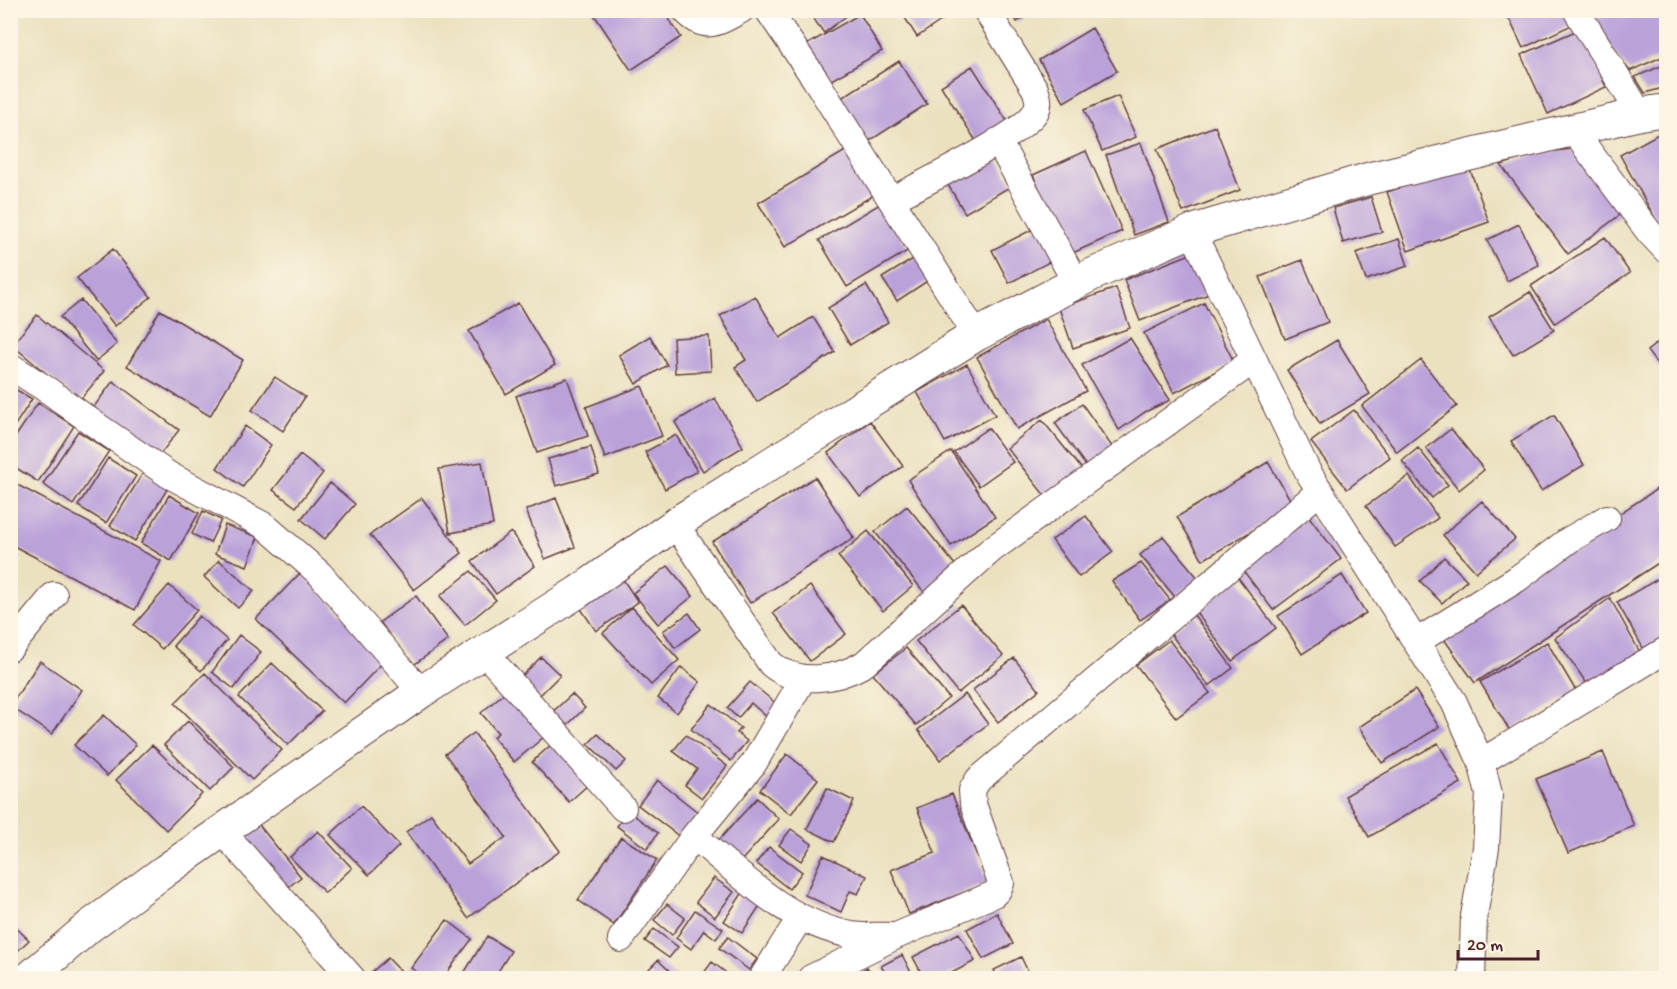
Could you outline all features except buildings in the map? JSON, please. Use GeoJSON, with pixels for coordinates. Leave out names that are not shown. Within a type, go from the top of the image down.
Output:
{"type":"FeatureCollection","features":[{"type":"Feature","properties":{"kind":"street"},"geometry":{"type":"LineString","coordinates":[[685,10],[691,17],[705,24],[715,24],[741,10]]}},
{"type":"Feature","properties":{"kind":"street"},"geometry":{"type":"LineString","coordinates":[[768,10],[815,79],[976,335]]}},
{"type":"Feature","properties":{"kind":"street"},"geometry":{"type":"LineString","coordinates":[[891,200],[998,141],[1035,113],[1039,102],[1035,89],[986,10]]}},
{"type":"Feature","properties":{"kind":"street"},"geometry":{"type":"LineString","coordinates":[[29,978],[90,926],[221,830],[421,692],[578,592],[675,524],[976,335],[1076,283],[1192,231],[1371,178],[1653,112],[1576,10]]}},
{"type":"Feature","properties":{"kind":"street"},"geometry":{"type":"LineString","coordinates":[[1573,130],[1649,232],[1666,250]]}},
{"type":"Feature","properties":{"kind":"street"},"geometry":{"type":"LineString","coordinates":[[998,141],[1076,283]]}},
{"type":"Feature","properties":{"kind":"street"},"geometry":{"type":"LineString","coordinates":[[1192,231],[1308,472],[1454,702],[1481,762],[1489,794],[1486,848],[1474,916],[1472,978]]}},
{"type":"Feature","properties":{"kind":"street"},"geometry":{"type":"LineString","coordinates":[[675,524],[771,664],[780,672],[803,679],[838,675],[864,664],[991,550],[1254,360]]}},
{"type":"Feature","properties":{"kind":"street"},"geometry":{"type":"LineString","coordinates":[[10,366],[169,476],[265,526],[320,574],[421,692]]}},
{"type":"Feature","properties":{"kind":"street"},"geometry":{"type":"LineString","coordinates":[[810,978],[896,936],[994,894],[1001,883],[973,804],[972,790],[978,780],[1320,491]]}},
{"type":"Feature","properties":{"kind":"street"},"geometry":{"type":"LineString","coordinates":[[1416,642],[1517,579],[1569,540],[1607,518]]}},
{"type":"Feature","properties":{"kind":"street"},"geometry":{"type":"LineString","coordinates":[[10,648],[54,595]]}},
{"type":"Feature","properties":{"kind":"street"},"geometry":{"type":"LineString","coordinates":[[1481,762],[1666,650]]}},
{"type":"Feature","properties":{"kind":"street"},"geometry":{"type":"LineString","coordinates":[[484,652],[623,808]]}},
{"type":"Feature","properties":{"kind":"street"},"geometry":{"type":"LineString","coordinates":[[621,939],[693,836],[754,763],[803,679]]}},
{"type":"Feature","properties":{"kind":"street"},"geometry":{"type":"LineString","coordinates":[[221,830],[352,978]]}},
{"type":"Feature","properties":{"kind":"street"},"geometry":{"type":"LineString","coordinates":[[693,836],[772,899],[800,918],[852,935],[896,936]]}},
{"type":"Feature","properties":{"kind":"street"},"geometry":{"type":"LineString","coordinates":[[762,978],[800,918]]}}]}
